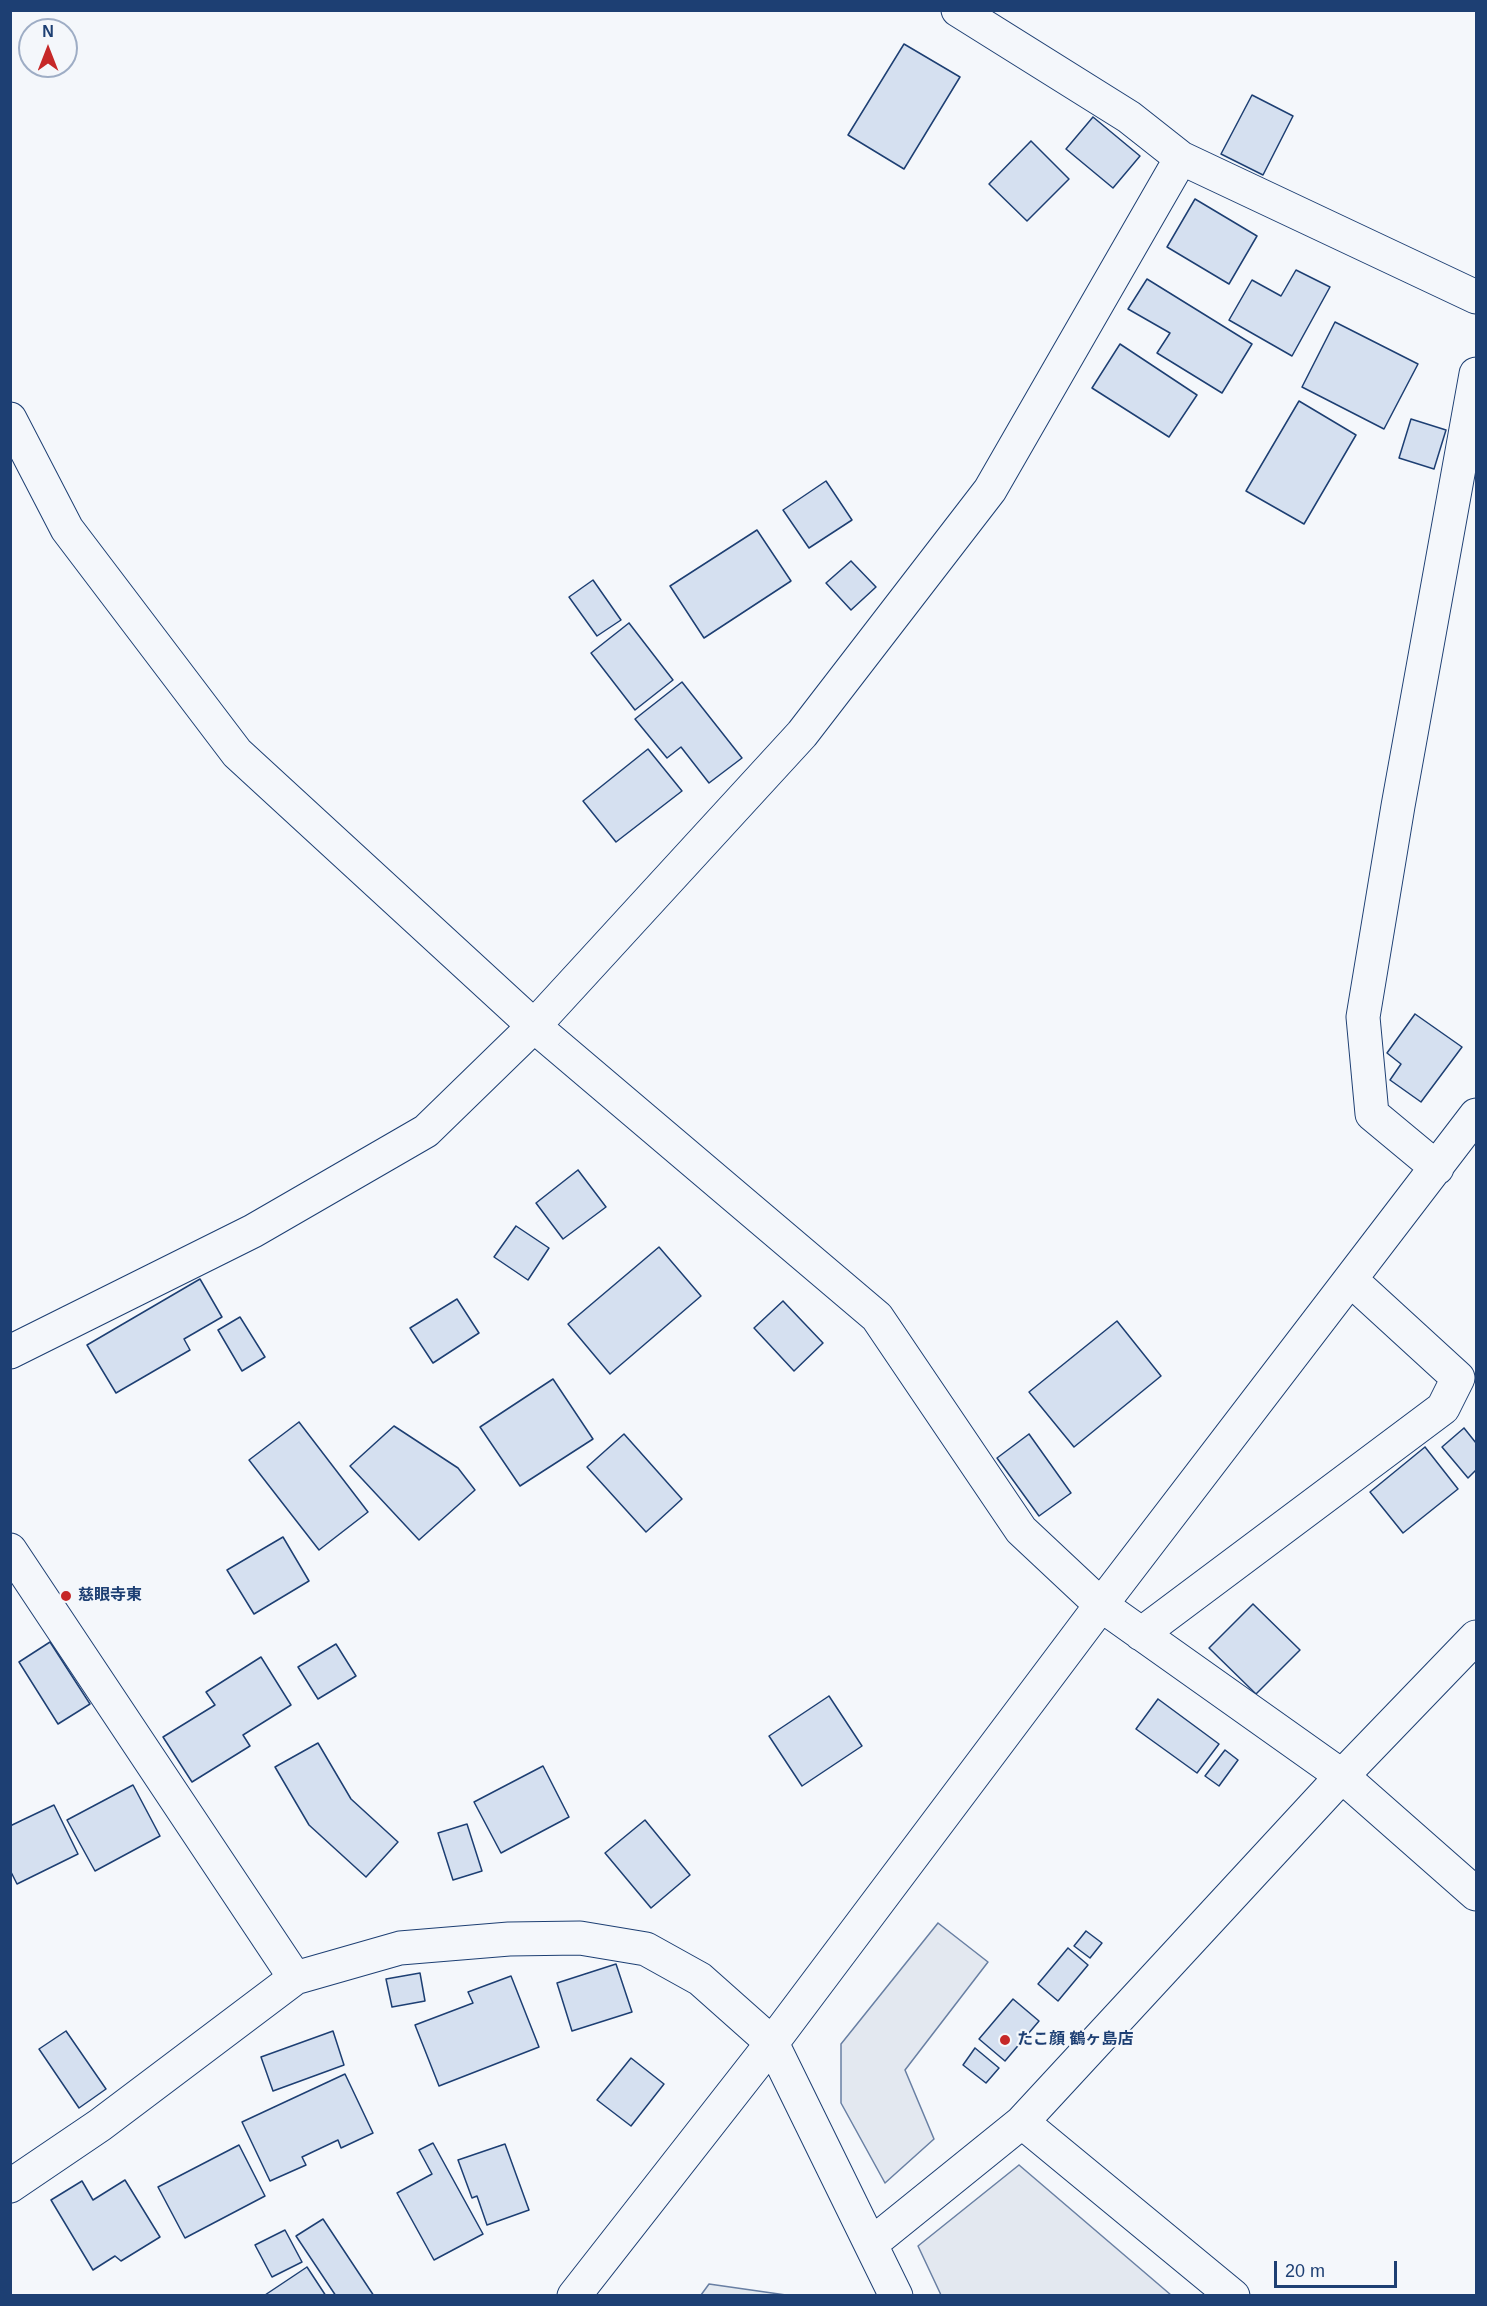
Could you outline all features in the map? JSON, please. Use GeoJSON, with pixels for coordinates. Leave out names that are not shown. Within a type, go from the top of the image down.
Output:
{"type":"FeatureCollection","features":[{"type":"Feature","properties":{"kind":"street"},"geometry":{"type":"LineString","coordinates":[[958,10],[1129,117],[1181,158],[1476,297]]}},
{"type":"Feature","properties":{"kind":"street"},"geometry":{"type":"LineString","coordinates":[[10,1352],[253,1231],[426,1131],[534,1026],[802,734],[990,490],[1181,158]]}},
{"type":"Feature","properties":{"kind":"street"},"geometry":{"type":"LineString","coordinates":[[1437,1168],[1372,1114],[1363,1017],[1398,806],[1476,374]]}},
{"type":"Feature","properties":{"kind":"street"},"geometry":{"type":"LineString","coordinates":[[10,419],[67,529],[237,753],[534,1026],[877,1317],[1021,1530],[1101,1605],[1342,1776],[1476,1894]]}},
{"type":"Feature","properties":{"kind":"street"},"geometry":{"type":"LineString","coordinates":[[574,2295],[772,2043],[1101,1605],[1476,1115]]}},
{"type":"Feature","properties":{"kind":"street"},"geometry":{"type":"LineString","coordinates":[[1141,1634],[1443,1408],[1458,1378],[1351,1280]]}},
{"type":"Feature","properties":{"kind":"street"},"geometry":{"type":"LineString","coordinates":[[10,1550],[295,1978]]}},
{"type":"Feature","properties":{"kind":"street"},"geometry":{"type":"LineString","coordinates":[[872,2244],[1022,2122],[1342,1776],[1476,1637]]}},
{"type":"Feature","properties":{"kind":"street"},"geometry":{"type":"LineString","coordinates":[[10,2186],[100,2125],[295,1978],[400,1948],[509,1939],[580,1938],[646,1949],[700,1979],[772,2043],[896,2295]]}},
{"type":"Feature","properties":{"kind":"street"},"geometry":{"type":"LineString","coordinates":[[1022,2122],[1233,2295]]}},
{"type":"Feature","properties":{"kind":"shaded area"},"geometry":{"type":"Polygon","coordinates":[[[938,1923],[988,1962],[905,2070],[934,2139],[885,2183],[841,2103],[841,2044],[938,1923]]]}},
{"type":"Feature","properties":{"kind":"shaded area"},"geometry":{"type":"Polygon","coordinates":[[[1019,2165],[1171,2295],[941,2295],[918,2246],[1019,2165]]]}},
{"type":"Feature","properties":{"kind":"shaded area"},"geometry":{"type":"Polygon","coordinates":[[[709,2284],[786,2295],[701,2295],[709,2284]]]}},
{"type":"Feature","properties":{"kind":"building"},"geometry":{"type":"Polygon","coordinates":[[[904,44],[960,77],[904,169],[848,135],[904,44]]]}},
{"type":"Feature","properties":{"kind":"building"},"geometry":{"type":"Polygon","coordinates":[[[1252,95],[1293,116],[1263,175],[1221,154],[1252,95]]]}},
{"type":"Feature","properties":{"kind":"building"},"geometry":{"type":"Polygon","coordinates":[[[1093,117],[1140,156],[1113,188],[1066,149],[1093,117]]]}},
{"type":"Feature","properties":{"kind":"building"},"geometry":{"type":"Polygon","coordinates":[[[1031,141],[1069,179],[1027,221],[989,184],[1031,141]]]}},
{"type":"Feature","properties":{"kind":"building"},"geometry":{"type":"Polygon","coordinates":[[[1195,199],[1257,236],[1229,284],[1167,247],[1195,199]]]}},
{"type":"Feature","properties":{"kind":"building"},"geometry":{"type":"Polygon","coordinates":[[[1296,270],[1330,287],[1292,356],[1229,320],[1252,280],[1281,296],[1296,270]]]}},
{"type":"Feature","properties":{"kind":"building"},"geometry":{"type":"Polygon","coordinates":[[[1147,279],[1252,344],[1222,393],[1157,353],[1170,333],[1128,309],[1147,279]]]}},
{"type":"Feature","properties":{"kind":"building"},"geometry":{"type":"Polygon","coordinates":[[[1335,322],[1418,364],[1384,429],[1302,387],[1335,322]]]}},
{"type":"Feature","properties":{"kind":"building"},"geometry":{"type":"Polygon","coordinates":[[[1120,344],[1197,395],[1169,437],[1092,388],[1120,344]]]}},
{"type":"Feature","properties":{"kind":"building"},"geometry":{"type":"Polygon","coordinates":[[[1299,401],[1356,435],[1304,524],[1246,491],[1299,401]]]}},
{"type":"Feature","properties":{"kind":"building"},"geometry":{"type":"Polygon","coordinates":[[[1411,419],[1446,430],[1434,469],[1399,458],[1411,419]]]}},
{"type":"Feature","properties":{"kind":"building"},"geometry":{"type":"Polygon","coordinates":[[[826,481],[852,520],[809,548],[783,510],[826,481]]]}},
{"type":"Feature","properties":{"kind":"building"},"geometry":{"type":"Polygon","coordinates":[[[757,530],[791,581],[704,638],[670,586],[757,530]]]}},
{"type":"Feature","properties":{"kind":"building"},"geometry":{"type":"Polygon","coordinates":[[[851,561],[876,587],[851,610],[826,583],[851,561]]]}},
{"type":"Feature","properties":{"kind":"building"},"geometry":{"type":"Polygon","coordinates":[[[593,580],[621,620],[597,636],[569,597],[593,580]]]}},
{"type":"Feature","properties":{"kind":"building"},"geometry":{"type":"Polygon","coordinates":[[[629,623],[673,680],[635,710],[591,653],[629,623]]]}},
{"type":"Feature","properties":{"kind":"building"},"geometry":{"type":"Polygon","coordinates":[[[682,682],[742,758],[709,783],[681,747],[667,758],[635,719],[682,682]]]}},
{"type":"Feature","properties":{"kind":"building"},"geometry":{"type":"Polygon","coordinates":[[[648,749],[682,791],[616,842],[583,801],[648,749]]]}},
{"type":"Feature","properties":{"kind":"building"},"geometry":{"type":"Polygon","coordinates":[[[1415,1014],[1462,1047],[1421,1102],[1390,1080],[1401,1064],[1387,1053],[1415,1014]]]}},
{"type":"Feature","properties":{"kind":"building"},"geometry":{"type":"Polygon","coordinates":[[[578,1170],[606,1207],[563,1239],[536,1203],[578,1170]]]}},
{"type":"Feature","properties":{"kind":"building"},"geometry":{"type":"Polygon","coordinates":[[[516,1226],[549,1248],[528,1280],[494,1257],[516,1226]]]}},
{"type":"Feature","properties":{"kind":"building"},"geometry":{"type":"Polygon","coordinates":[[[659,1247],[701,1296],[610,1374],[568,1324],[659,1247]]]}},
{"type":"Feature","properties":{"kind":"building"},"geometry":{"type":"Polygon","coordinates":[[[200,1279],[222,1317],[184,1339],[190,1350],[116,1393],[87,1345],[200,1279]]]}},
{"type":"Feature","properties":{"kind":"building"},"geometry":{"type":"Polygon","coordinates":[[[457,1299],[479,1333],[433,1363],[410,1328],[457,1299]]]}},
{"type":"Feature","properties":{"kind":"building"},"geometry":{"type":"Polygon","coordinates":[[[783,1301],[823,1343],[794,1371],[754,1328],[783,1301]]]}},
{"type":"Feature","properties":{"kind":"building"},"geometry":{"type":"Polygon","coordinates":[[[240,1317],[265,1357],[242,1371],[218,1330],[240,1317]]]}},
{"type":"Feature","properties":{"kind":"building"},"geometry":{"type":"Polygon","coordinates":[[[1117,1321],[1161,1376],[1074,1447],[1029,1392],[1117,1321]]]}},
{"type":"Feature","properties":{"kind":"building"},"geometry":{"type":"Polygon","coordinates":[[[553,1379],[593,1439],[520,1486],[480,1427],[553,1379]]]}},
{"type":"Feature","properties":{"kind":"building"},"geometry":{"type":"Polygon","coordinates":[[[299,1422],[368,1512],[319,1550],[249,1460],[299,1422]]]}},
{"type":"Feature","properties":{"kind":"building"},"geometry":{"type":"Polygon","coordinates":[[[394,1426],[458,1468],[475,1490],[419,1540],[350,1466],[394,1426]]]}},
{"type":"Feature","properties":{"kind":"building"},"geometry":{"type":"Polygon","coordinates":[[[1464,1428],[1476,1443],[1476,1470],[1468,1478],[1442,1447],[1464,1428]]]}},
{"type":"Feature","properties":{"kind":"building"},"geometry":{"type":"Polygon","coordinates":[[[624,1434],[682,1499],[646,1532],[587,1467],[624,1434]]]}},
{"type":"Feature","properties":{"kind":"building"},"geometry":{"type":"Polygon","coordinates":[[[1029,1434],[1071,1493],[1039,1516],[997,1458],[1029,1434]]]}},
{"type":"Feature","properties":{"kind":"building"},"geometry":{"type":"Polygon","coordinates":[[[1425,1447],[1458,1489],[1403,1533],[1370,1492],[1425,1447]]]}},
{"type":"Feature","properties":{"kind":"building"},"geometry":{"type":"Polygon","coordinates":[[[283,1537],[309,1581],[254,1614],[227,1570],[283,1537]]]}},
{"type":"Feature","properties":{"kind":"building"},"geometry":{"type":"Polygon","coordinates":[[[1253,1604],[1300,1650],[1256,1694],[1209,1648],[1253,1604]]]}},
{"type":"Feature","properties":{"kind":"building"},"geometry":{"type":"Polygon","coordinates":[[[50,1642],[90,1704],[58,1724],[19,1662],[50,1642]]]}},
{"type":"Feature","properties":{"kind":"building"},"geometry":{"type":"Polygon","coordinates":[[[336,1644],[356,1676],[318,1699],[298,1667],[336,1644]]]}},
{"type":"Feature","properties":{"kind":"building"},"geometry":{"type":"Polygon","coordinates":[[[261,1657],[291,1705],[243,1735],[250,1746],[192,1782],[163,1737],[215,1705],[206,1692],[261,1657]]]}},
{"type":"Feature","properties":{"kind":"building"},"geometry":{"type":"Polygon","coordinates":[[[829,1696],[862,1746],[802,1786],[769,1736],[829,1696]]]}},
{"type":"Feature","properties":{"kind":"building"},"geometry":{"type":"Polygon","coordinates":[[[1158,1699],[1219,1744],[1197,1773],[1136,1729],[1158,1699]]]}},
{"type":"Feature","properties":{"kind":"building"},"geometry":{"type":"Polygon","coordinates":[[[318,1743],[351,1799],[398,1842],[366,1877],[309,1825],[275,1767],[318,1743]]]}},
{"type":"Feature","properties":{"kind":"building"},"geometry":{"type":"Polygon","coordinates":[[[1225,1750],[1238,1760],[1219,1786],[1205,1776],[1225,1750]]]}},
{"type":"Feature","properties":{"kind":"building"},"geometry":{"type":"Polygon","coordinates":[[[543,1766],[569,1817],[501,1853],[474,1802],[543,1766]]]}},
{"type":"Feature","properties":{"kind":"building"},"geometry":{"type":"Polygon","coordinates":[[[133,1785],[160,1836],[95,1871],[67,1820],[133,1785]]]}},
{"type":"Feature","properties":{"kind":"building"},"geometry":{"type":"Polygon","coordinates":[[[54,1805],[78,1854],[17,1884],[10,1870],[10,1826],[54,1805]]]}},
{"type":"Feature","properties":{"kind":"building"},"geometry":{"type":"Polygon","coordinates":[[[645,1820],[690,1875],[651,1908],[605,1853],[645,1820]]]}},
{"type":"Feature","properties":{"kind":"building"},"geometry":{"type":"Polygon","coordinates":[[[467,1824],[482,1871],[453,1880],[438,1833],[467,1824]]]}},
{"type":"Feature","properties":{"kind":"building"},"geometry":{"type":"Polygon","coordinates":[[[1086,1931],[1102,1943],[1090,1958],[1074,1946],[1086,1931]]]}},
{"type":"Feature","properties":{"kind":"building"},"geometry":{"type":"Polygon","coordinates":[[[1068,1948],[1088,1965],[1058,2001],[1038,1984],[1068,1948]]]}},
{"type":"Feature","properties":{"kind":"building"},"geometry":{"type":"Polygon","coordinates":[[[616,1964],[632,2012],[572,2031],[557,1983],[616,1964]]]}},
{"type":"Feature","properties":{"kind":"building"},"geometry":{"type":"Polygon","coordinates":[[[420,1973],[425,2001],[392,2007],[386,1979],[420,1973]]]}},
{"type":"Feature","properties":{"kind":"building"},"geometry":{"type":"Polygon","coordinates":[[[511,1976],[539,2047],[439,2086],[415,2025],[473,2003],[468,1992],[511,1976]]]}},
{"type":"Feature","properties":{"kind":"building"},"geometry":{"type":"Polygon","coordinates":[[[1013,1999],[1039,2021],[1005,2061],[979,2039],[1013,1999]]]}},
{"type":"Feature","properties":{"kind":"building"},"geometry":{"type":"Polygon","coordinates":[[[66,2031],[106,2089],[79,2108],[39,2049],[66,2031]]]}},
{"type":"Feature","properties":{"kind":"building"},"geometry":{"type":"Polygon","coordinates":[[[333,2031],[344,2065],[273,2091],[261,2057],[333,2031]]]}},
{"type":"Feature","properties":{"kind":"building"},"geometry":{"type":"Polygon","coordinates":[[[975,2048],[999,2068],[986,2083],[963,2065],[975,2048]]]}},
{"type":"Feature","properties":{"kind":"building"},"geometry":{"type":"Polygon","coordinates":[[[631,2058],[664,2084],[631,2126],[597,2100],[631,2058]]]}},
{"type":"Feature","properties":{"kind":"building"},"geometry":{"type":"Polygon","coordinates":[[[345,2074],[373,2133],[341,2148],[338,2140],[302,2157],[306,2165],[270,2181],[242,2122],[345,2074]]]}},
{"type":"Feature","properties":{"kind":"building"},"geometry":{"type":"Polygon","coordinates":[[[433,2143],[483,2234],[434,2260],[397,2193],[432,2174],[419,2150],[433,2143]]]}},
{"type":"Feature","properties":{"kind":"building"},"geometry":{"type":"Polygon","coordinates":[[[505,2144],[529,2210],[487,2225],[477,2196],[472,2198],[458,2160],[505,2144]]]}},
{"type":"Feature","properties":{"kind":"building"},"geometry":{"type":"Polygon","coordinates":[[[239,2145],[265,2196],[185,2238],[158,2187],[239,2145]]]}},
{"type":"Feature","properties":{"kind":"building"},"geometry":{"type":"Polygon","coordinates":[[[125,2180],[160,2237],[121,2261],[115,2256],[93,2270],[51,2200],[82,2181],[93,2200],[125,2180]]]}},
{"type":"Feature","properties":{"kind":"building"},"geometry":{"type":"Polygon","coordinates":[[[323,2219],[374,2296],[336,2296],[296,2236],[323,2219]]]}},
{"type":"Feature","properties":{"kind":"building"},"geometry":{"type":"Polygon","coordinates":[[[285,2230],[302,2262],[272,2277],[255,2245],[285,2230]]]}},
{"type":"Feature","properties":{"kind":"building"},"geometry":{"type":"Polygon","coordinates":[[[307,2267],[326,2296],[265,2296],[265,2295],[307,2267]]]}},
{"type":"Feature","properties":{"kind":"place","name":"慈眼寺東"},"geometry":{"type":"Point","coordinates":[66,1596]}},
{"type":"Feature","properties":{"kind":"place","name":"たこ顔 鶴ヶ島店"},"geometry":{"type":"Point","coordinates":[1005,2040]}}]}
